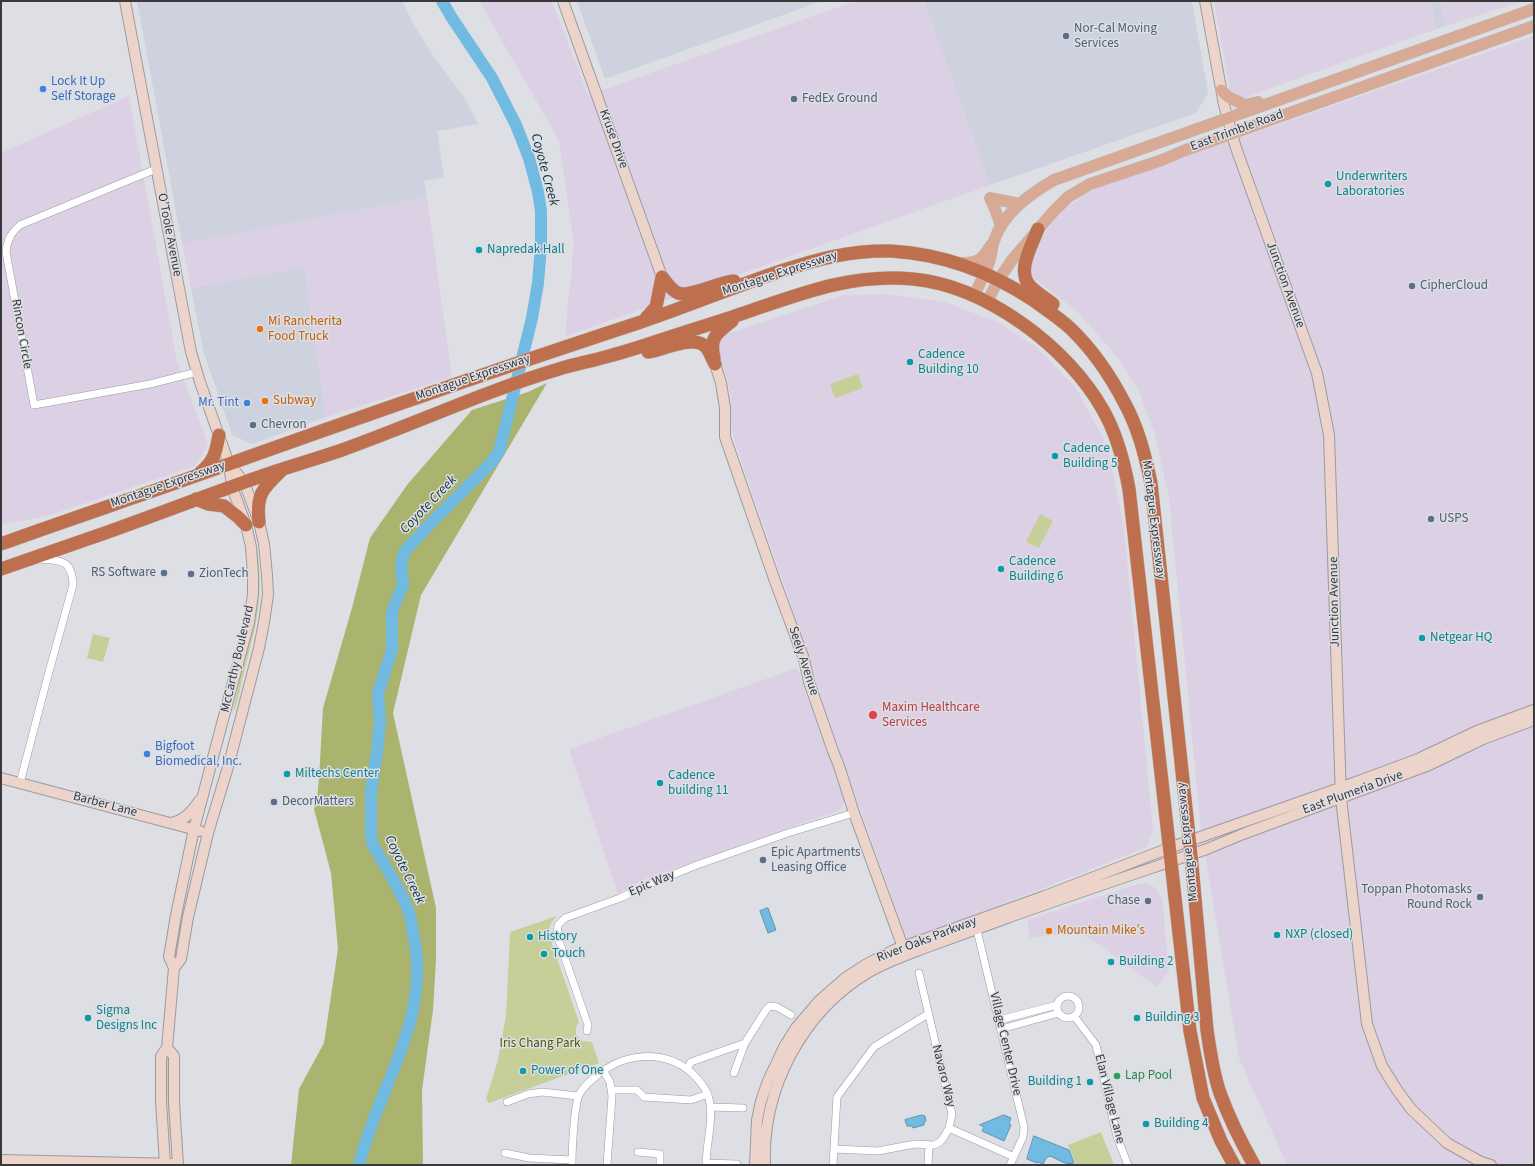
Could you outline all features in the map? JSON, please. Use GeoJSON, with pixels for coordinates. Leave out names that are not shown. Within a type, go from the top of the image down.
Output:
{"type":"FeatureCollection","features":[{"type":"Feature","properties":{"kind":"highway"},"geometry":{"type":"LineString","coordinates":[[1038,229],[1024,270],[1025,276],[1029,285],[1061,310],[1070,328]]}},
{"type":"Feature","properties":{"kind":"highway","name":"Montague Expressway"},"geometry":{"type":"LineString","coordinates":[[1,544],[468,379],[640,322],[758,279],[822,258],[867,251],[913,253],[959,264],[984,272],[999,279],[1054,314],[1070,328],[1102,364],[1124,402],[1134,424],[1145,458],[1152,491],[1211,1058],[1220,1092],[1237,1134],[1254,1165]]}},
{"type":"Feature","properties":{"kind":"highway"},"geometry":{"type":"LineString","coordinates":[[662,277],[672,289],[679,294],[689,294],[724,282],[758,279]]}},
{"type":"Feature","properties":{"kind":"highway"},"geometry":{"type":"LineString","coordinates":[[640,322],[651,314],[656,307],[662,277]]}},
{"type":"Feature","properties":{"kind":"highway","name":"Montague Expressway"},"geometry":{"type":"LineString","coordinates":[[1,569],[284,468],[344,450],[468,401],[553,371],[611,356],[741,315],[808,290],[864,279],[892,278],[925,281],[974,296],[987,302],[1026,327],[1048,343],[1064,358],[1087,386],[1103,410],[1114,432],[1125,467],[1129,489],[1190,1031],[1203,1098],[1221,1141],[1234,1165]]}},
{"type":"Feature","properties":{"kind":"highway"},"geometry":{"type":"LineString","coordinates":[[715,364],[713,351],[714,337],[718,332],[741,315]]}},
{"type":"Feature","properties":{"kind":"highway"},"geometry":{"type":"LineString","coordinates":[[611,356],[652,352],[685,342],[695,342],[706,347],[715,364]]}},
{"type":"Feature","properties":{"kind":"highway"},"geometry":{"type":"LineString","coordinates":[[197,476],[210,464],[217,451],[218,435]]}},
{"type":"Feature","properties":{"kind":"highway"},"geometry":{"type":"LineString","coordinates":[[259,522],[257,507],[261,492],[284,468]]}},
{"type":"Feature","properties":{"kind":"highway"},"geometry":{"type":"LineString","coordinates":[[196,499],[208,504],[224,506],[246,525]]}},
{"type":"Feature","properties":{"kind":"highway"},"geometry":{"type":"LineString","coordinates":[[1,537],[63,522]]}},
{"type":"Feature","properties":{"kind":"main road","name":"East Trimble Road"},"geometry":{"type":"LineString","coordinates":[[959,264],[973,263],[982,259],[994,241],[1001,226],[1020,204],[1039,189],[1070,174],[1534,9]]}},
{"type":"Feature","properties":{"kind":"main road","name":"East Trimble Road"},"geometry":{"type":"LineString","coordinates":[[987,302],[999,279],[1012,260],[1038,229],[1068,197],[1090,184],[1162,160],[1232,133],[1534,26]]}},
{"type":"Feature","properties":{"kind":"main road"},"geometry":{"type":"LineString","coordinates":[[1221,90],[1228,97],[1245,105],[1303,91]]}},
{"type":"Feature","properties":{"kind":"main road"},"geometry":{"type":"LineString","coordinates":[[1001,226],[990,198],[1020,204]]}},
{"type":"Feature","properties":{"kind":"main road","name":"East Trimble Road"},"geometry":{"type":"LineString","coordinates":[[974,296],[990,260],[994,241]]}},
{"type":"Feature","properties":{"kind":"street","name":"O’Toole Avenue"},"geometry":{"type":"LineString","coordinates":[[125,1],[183,310],[197,372],[229,464]]}},
{"type":"Feature","properties":{"kind":"street","name":"Kruse Drive"},"geometry":{"type":"LineString","coordinates":[[564,1],[662,277]]}},
{"type":"Feature","properties":{"kind":"street","name":"Junction Avenue"},"geometry":{"type":"LineString","coordinates":[[1205,1],[1221,90],[1232,133],[1317,373],[1329,435],[1341,793],[1366,1018],[1382,1066],[1396,1090],[1411,1109],[1447,1143],[1481,1162],[1491,1165]]}},
{"type":"Feature","properties":{"kind":"street","name":"Rincon Circle"},"geometry":{"type":"LineString","coordinates":[[156,168],[20,225],[11,234],[8,240],[6,252],[34,405],[150,384],[197,372]]}},
{"type":"Feature","properties":{"kind":"street","name":"Seely Avenue"},"geometry":{"type":"LineString","coordinates":[[715,364],[721,383],[725,408],[725,437],[776,584],[804,659],[809,682],[854,813],[904,951]]}},
{"type":"Feature","properties":{"kind":"street","name":"McCarthy Boulevard"},"geometry":{"type":"LineString","coordinates":[[174,968],[181,959],[188,917],[208,833],[228,767],[264,622],[268,595],[264,544],[259,522],[229,464]]}},
{"type":"Feature","properties":{"kind":"street","name":"McCarthy Boulevard"},"geometry":{"type":"LineString","coordinates":[[165,1164],[161,1101],[161,1056],[167,1048],[174,968],[169,957],[194,829],[250,619],[253,575],[251,547],[238,484]]}},
{"type":"Feature","properties":{"kind":"street"},"geometry":{"type":"LineString","coordinates":[[20,783],[73,585],[73,573],[68,565],[60,561],[30,558]]}},
{"type":"Feature","properties":{"kind":"street","name":"East Plumeria Drive"},"geometry":{"type":"LineString","coordinates":[[1453,748],[1477,732],[1534,710]]}},
{"type":"Feature","properties":{"kind":"street","name":"East Plumeria Drive"},"geometry":{"type":"LineString","coordinates":[[1170,861],[1191,855],[1243,834],[1418,759],[1483,739],[1534,720]]}},
{"type":"Feature","properties":{"kind":"street","name":"Barber Lane"},"geometry":{"type":"LineString","coordinates":[[1,778],[208,833]]}},
{"type":"Feature","properties":{"kind":"street"},"geometry":{"type":"LineString","coordinates":[[171,823],[177,822],[186,817],[196,807],[204,792]]}},
{"type":"Feature","properties":{"kind":"street","name":"East Plumeria Drive"},"geometry":{"type":"LineString","coordinates":[[1169,848],[1341,793]]}},
{"type":"Feature","properties":{"kind":"street","name":"Epic Way"},"geometry":{"type":"LineString","coordinates":[[587,1031],[588,1025],[558,935],[558,925],[565,918],[620,898],[650,884],[697,866],[788,833],[854,813]]}},
{"type":"Feature","properties":{"kind":"street"},"geometry":{"type":"LineString","coordinates":[[976,925],[1013,911],[1018,906],[1169,848]]}},
{"type":"Feature","properties":{"kind":"street","name":"River Oaks Parkway"},"geometry":{"type":"LineString","coordinates":[[755,1165],[757,1120],[761,1101],[776,1061],[796,1028],[818,1000],[849,976],[878,958],[904,951],[976,925],[1039,906],[1170,861]]}},
{"type":"Feature","properties":{"kind":"street"},"geometry":{"type":"LineString","coordinates":[[1039,906],[1047,900],[1077,889],[1084,881]]}},
{"type":"Feature","properties":{"kind":"street","name":"Village Center Drive"},"geometry":{"type":"LineString","coordinates":[[976,925],[1024,1127],[1023,1137],[1010,1165]]}},
{"type":"Feature","properties":{"kind":"street","name":"River Oaks Parkway"},"geometry":{"type":"LineString","coordinates":[[765,1165],[767,1122],[771,1103],[785,1065],[796,1045],[817,1016],[844,989],[904,951]]}},
{"type":"Feature","properties":{"kind":"street","name":"Navaro Way"},"geometry":{"type":"LineString","coordinates":[[919,973],[952,1114],[949,1128]]}},
{"type":"Feature","properties":{"kind":"street"},"geometry":{"type":"LineString","coordinates":[[999,1020],[1057,1005],[1060,1000],[1066,997],[1074,999],[1078,1008],[1074,1016],[1066,1018],[1059,1013],[1057,1005]]}},
{"type":"Feature","properties":{"kind":"street"},"geometry":{"type":"LineString","coordinates":[[734,1073],[745,1043],[766,1010],[770,1006],[777,1007],[791,1015]]}},
{"type":"Feature","properties":{"kind":"street"},"geometry":{"type":"LineString","coordinates":[[1001,1029],[1059,1013]]}},
{"type":"Feature","properties":{"kind":"street"},"geometry":{"type":"LineString","coordinates":[[833,1165],[837,1097],[874,1047],[928,1014]]}},
{"type":"Feature","properties":{"kind":"street","name":"Elan Village Lane"},"geometry":{"type":"LineString","coordinates":[[1074,1016],[1096,1045],[1117,1137],[1128,1165]]}},
{"type":"Feature","properties":{"kind":"street"},"geometry":{"type":"LineString","coordinates":[[687,1069],[692,1062],[745,1043]]}},
{"type":"Feature","properties":{"kind":"street","name":"McCarthy Boulevard"},"geometry":{"type":"LineString","coordinates":[[167,1048],[174,1056],[174,1102],[178,1165]]}},
{"type":"Feature","properties":{"kind":"street"},"geometry":{"type":"LineString","coordinates":[[505,1153],[529,1158],[572,1163],[578,1096],[588,1082],[603,1070],[623,1060],[642,1056],[655,1056],[680,1064],[687,1069],[698,1079],[708,1094],[710,1107],[706,1164],[737,1164]]}},
{"type":"Feature","properties":{"kind":"street"},"geometry":{"type":"LineString","coordinates":[[603,1070],[610,1082],[612,1090],[607,1165]]}},
{"type":"Feature","properties":{"kind":"street"},"geometry":{"type":"LineString","coordinates":[[612,1090],[637,1090],[644,1097],[691,1100],[708,1094]]}},
{"type":"Feature","properties":{"kind":"street"},"geometry":{"type":"LineString","coordinates":[[507,1102],[528,1094],[542,1092],[578,1096]]}},
{"type":"Feature","properties":{"kind":"street"},"geometry":{"type":"LineString","coordinates":[[710,1107],[743,1108]]}},
{"type":"Feature","properties":{"kind":"street"},"geometry":{"type":"LineString","coordinates":[[834,1149],[878,1151],[890,1150],[902,1146],[929,1145],[940,1142],[949,1128],[1014,1157]]}},
{"type":"Feature","properties":{"kind":"street"},"geometry":{"type":"LineString","coordinates":[[928,1165],[929,1145]]}},
{"type":"Feature","properties":{"kind":"street"},"geometry":{"type":"LineString","coordinates":[[638,1152],[660,1154],[660,1165]]}},
{"type":"Feature","properties":{"kind":"street"},"geometry":{"type":"LineString","coordinates":[[1,1160],[178,1165]]}},
{"type":"Feature","properties":{"kind":"shaded area"},"geometry":{"type":"Polygon","coordinates":[[[137,1],[402,1],[414,25],[432,54],[466,100],[478,124],[437,131],[444,177],[424,181],[427,197],[182,244],[137,1]]]}},
{"type":"Feature","properties":{"kind":"shaded area"},"geometry":{"type":"Polygon","coordinates":[[[479,1],[552,1],[588,95],[856,1],[924,1],[990,185],[566,336],[574,245],[559,140],[479,1]]]}},
{"type":"Feature","properties":{"kind":"shaded area"},"geometry":{"type":"Polygon","coordinates":[[[577,1],[822,1],[605,79],[577,1]]]}},
{"type":"Feature","properties":{"kind":"shaded area"},"geometry":{"type":"Polygon","coordinates":[[[924,1],[1192,1],[1208,93],[1196,113],[990,185],[924,1]]]}},
{"type":"Feature","properties":{"kind":"shaded area"},"geometry":{"type":"Polygon","coordinates":[[[1214,1],[1431,1],[1436,29],[1232,102],[1214,1]]]}},
{"type":"Feature","properties":{"kind":"shaded area"},"geometry":{"type":"Polygon","coordinates":[[[1431,1],[1440,1],[1445,26],[1436,29],[1431,1]]]}},
{"type":"Feature","properties":{"kind":"shaded area"},"geometry":{"type":"Polygon","coordinates":[[[1440,1],[1523,1],[1445,26],[1440,1]]]}},
{"type":"Feature","properties":{"kind":"shaded area"},"geometry":{"type":"Polygon","coordinates":[[[1534,36],[1534,1165],[1287,1165],[1239,1058],[1201,829],[1169,498],[1155,434],[1138,389],[1120,360],[1075,309],[1032,277],[1029,258],[1063,209],[1097,187],[1534,36]]]}},
{"type":"Feature","properties":{"kind":"shaded area"},"geometry":{"type":"Polygon","coordinates":[[[129,96],[177,362],[208,444],[195,466],[47,516],[1,525],[1,153],[129,96]]]}},
{"type":"Feature","properties":{"kind":"shaded area"},"geometry":{"type":"Polygon","coordinates":[[[427,197],[452,377],[326,417],[304,267],[191,288],[182,244],[427,197]]]}},
{"type":"Feature","properties":{"kind":"shaded area"},"geometry":{"type":"Polygon","coordinates":[[[304,267],[326,417],[252,444],[232,435],[203,350],[191,288],[304,267]]]}},
{"type":"Feature","properties":{"kind":"shaded area"},"geometry":{"type":"Polygon","coordinates":[[[886,294],[944,302],[998,322],[1036,347],[1076,388],[1107,446],[1124,529],[1153,830],[1147,847],[907,942],[818,689],[811,663],[735,443],[731,425],[731,398],[728,382],[718,353],[718,337],[844,295],[886,294]]]}},
{"type":"Feature","properties":{"kind":"shaded area"},"geometry":{"type":"Polygon","coordinates":[[[797,668],[844,799],[844,804],[840,810],[645,879],[618,894],[569,749],[797,668]]]}},
{"type":"Feature","properties":{"kind":"shaded area"},"geometry":{"type":"Polygon","coordinates":[[[1141,883],[1154,887],[1162,899],[1169,971],[1157,987],[1080,931],[1030,938],[1028,920],[1141,883]]]}},
{"type":"Feature","properties":{"kind":"green space"},"geometry":{"type":"Polygon","coordinates":[[[858,374],[863,388],[835,398],[830,384],[858,374]]]}},
{"type":"Feature","properties":{"kind":"green space"},"geometry":{"type":"Polygon","coordinates":[[[547,383],[421,595],[393,713],[436,908],[436,960],[433,1010],[422,1090],[423,1165],[291,1165],[299,1089],[324,1043],[338,949],[331,873],[314,809],[317,799],[319,778],[323,708],[352,608],[370,538],[407,485],[472,410],[528,392],[547,383]]]}},
{"type":"Feature","properties":{"kind":"green space"},"geometry":{"type":"Polygon","coordinates":[[[240,495],[246,508],[255,539],[258,554],[260,587],[257,617],[238,698],[232,715],[241,666],[255,608],[240,495]]]}},
{"type":"Feature","properties":{"kind":"green space"},"geometry":{"type":"Polygon","coordinates":[[[1040,514],[1053,521],[1039,548],[1026,542],[1040,514]]]}},
{"type":"Feature","properties":{"kind":"green space"},"geometry":{"type":"Polygon","coordinates":[[[93,634],[110,638],[103,662],[87,658],[93,634]]]}},
{"type":"Feature","properties":{"kind":"green space","name":"Iris Chang Park"},"geometry":{"type":"Polygon","coordinates":[[[557,916],[550,926],[550,938],[579,1022],[576,1027],[576,1034],[582,1041],[592,1042],[599,1063],[489,1103],[486,1099],[498,1060],[506,1016],[510,932],[557,916]]]}},
{"type":"Feature","properties":{"kind":"green space"},"geometry":{"type":"Polygon","coordinates":[[[165,1054],[169,1055],[170,1146],[165,1054]]]}},
{"type":"Feature","properties":{"kind":"green space"},"geometry":{"type":"Polygon","coordinates":[[[1101,1132],[1114,1165],[1076,1165],[1068,1145],[1101,1132]]]}},
{"type":"Feature","properties":{"kind":"water"},"geometry":{"type":"Polygon","coordinates":[[[768,908],[776,930],[768,933],[760,911],[768,908]]]}},
{"type":"Feature","properties":{"kind":"water"},"geometry":{"type":"Polygon","coordinates":[[[922,1115],[925,1116],[926,1121],[924,1122],[924,1125],[913,1128],[912,1126],[907,1126],[905,1120],[922,1115]]]}},
{"type":"Feature","properties":{"kind":"water"},"geometry":{"type":"Polygon","coordinates":[[[1004,1115],[1011,1118],[1009,1123],[1011,1125],[1004,1141],[982,1131],[984,1127],[980,1125],[1004,1115]]]}},
{"type":"Feature","properties":{"kind":"water"},"geometry":{"type":"Polygon","coordinates":[[[1034,1136],[1069,1150],[1074,1163],[1068,1164],[1050,1156],[1046,1158],[1043,1164],[1027,1159],[1034,1136]]]}},
{"type":"Feature","properties":{"kind":"waterway","name":"Coyote Creek"},"geometry":{"type":"LineString","coordinates":[[359,1165],[378,1107],[401,1051],[410,1023],[416,994],[417,964],[409,912],[397,885],[372,843],[371,836],[371,792],[380,721],[378,694],[392,649],[392,611],[403,585],[401,567],[406,550],[491,463],[499,452],[532,318],[538,283],[541,247],[541,211],[538,192],[529,158],[516,125],[492,78],[442,1]]}},
{"type":"Feature","properties":{"kind":"place","name":"Nor-Cal Moving Services"},"geometry":{"type":"Point","coordinates":[1066,36]}},
{"type":"Feature","properties":{"kind":"place","name":"Lock It Up Self Storage"},"geometry":{"type":"Point","coordinates":[43,89]}},
{"type":"Feature","properties":{"kind":"place","name":"FedEx Ground"},"geometry":{"type":"Point","coordinates":[794,99]}},
{"type":"Feature","properties":{"kind":"place","name":"Underwriters Laboratories"},"geometry":{"type":"Point","coordinates":[1328,184]}},
{"type":"Feature","properties":{"kind":"place","name":"Napredak Hall"},"geometry":{"type":"Point","coordinates":[479,250]}},
{"type":"Feature","properties":{"kind":"place","name":"CipherCloud"},"geometry":{"type":"Point","coordinates":[1412,286]}},
{"type":"Feature","properties":{"kind":"place","name":"Mi Rancherita Food Truck"},"geometry":{"type":"Point","coordinates":[260,329]}},
{"type":"Feature","properties":{"kind":"place","name":"Cadence Building 10"},"geometry":{"type":"Point","coordinates":[910,362]}},
{"type":"Feature","properties":{"kind":"place","name":"Subway"},"geometry":{"type":"Point","coordinates":[265,401]}},
{"type":"Feature","properties":{"kind":"place","name":"Mr. Tint"},"geometry":{"type":"Point","coordinates":[247,403]}},
{"type":"Feature","properties":{"kind":"place","name":"Chevron"},"geometry":{"type":"Point","coordinates":[253,425]}},
{"type":"Feature","properties":{"kind":"place","name":"Cadence Building 5"},"geometry":{"type":"Point","coordinates":[1055,456]}},
{"type":"Feature","properties":{"kind":"place","name":"USPS"},"geometry":{"type":"Point","coordinates":[1431,519]}},
{"type":"Feature","properties":{"kind":"place","name":"Cadence Building 6"},"geometry":{"type":"Point","coordinates":[1001,569]}},
{"type":"Feature","properties":{"kind":"place","name":"RS Software"},"geometry":{"type":"Point","coordinates":[164,573]}},
{"type":"Feature","properties":{"kind":"place","name":"ZionTech"},"geometry":{"type":"Point","coordinates":[191,574]}},
{"type":"Feature","properties":{"kind":"place","name":"Netgear HQ"},"geometry":{"type":"Point","coordinates":[1422,638]}},
{"type":"Feature","properties":{"kind":"place","name":"Maxim Healthcare Services"},"geometry":{"type":"Point","coordinates":[873,715]}},
{"type":"Feature","properties":{"kind":"place","name":"Bigfoot Biomedical, Inc."},"geometry":{"type":"Point","coordinates":[147,754]}},
{"type":"Feature","properties":{"kind":"place","name":"Miltechs Center"},"geometry":{"type":"Point","coordinates":[287,774]}},
{"type":"Feature","properties":{"kind":"place","name":"Cadence building 11"},"geometry":{"type":"Point","coordinates":[660,783]}},
{"type":"Feature","properties":{"kind":"place","name":"DecorMatters"},"geometry":{"type":"Point","coordinates":[274,802]}},
{"type":"Feature","properties":{"kind":"place","name":"Epic Apartments Leasing Office"},"geometry":{"type":"Point","coordinates":[763,860]}},
{"type":"Feature","properties":{"kind":"place","name":"Toppan Photomasks Round Rock"},"geometry":{"type":"Point","coordinates":[1480,897]}},
{"type":"Feature","properties":{"kind":"place","name":"Chase"},"geometry":{"type":"Point","coordinates":[1148,901]}},
{"type":"Feature","properties":{"kind":"place","name":"Mountain Mike's"},"geometry":{"type":"Point","coordinates":[1049,931]}},
{"type":"Feature","properties":{"kind":"place","name":"NXP (closed)"},"geometry":{"type":"Point","coordinates":[1277,935]}},
{"type":"Feature","properties":{"kind":"place","name":"History"},"geometry":{"type":"Point","coordinates":[530,937]}},
{"type":"Feature","properties":{"kind":"place","name":"Touch"},"geometry":{"type":"Point","coordinates":[544,954]}},
{"type":"Feature","properties":{"kind":"place","name":"Building 2"},"geometry":{"type":"Point","coordinates":[1111,962]}},
{"type":"Feature","properties":{"kind":"place","name":"Sigma Designs Inc"},"geometry":{"type":"Point","coordinates":[88,1018]}},
{"type":"Feature","properties":{"kind":"place","name":"Building 3"},"geometry":{"type":"Point","coordinates":[1137,1018]}},
{"type":"Feature","properties":{"kind":"place","name":"Power of One"},"geometry":{"type":"Point","coordinates":[523,1071]}},
{"type":"Feature","properties":{"kind":"place","name":"Lap Pool"},"geometry":{"type":"Point","coordinates":[1117,1076]}},
{"type":"Feature","properties":{"kind":"place","name":"Building 1"},"geometry":{"type":"Point","coordinates":[1090,1082]}},
{"type":"Feature","properties":{"kind":"place","name":"Building 4"},"geometry":{"type":"Point","coordinates":[1146,1124]}}]}
